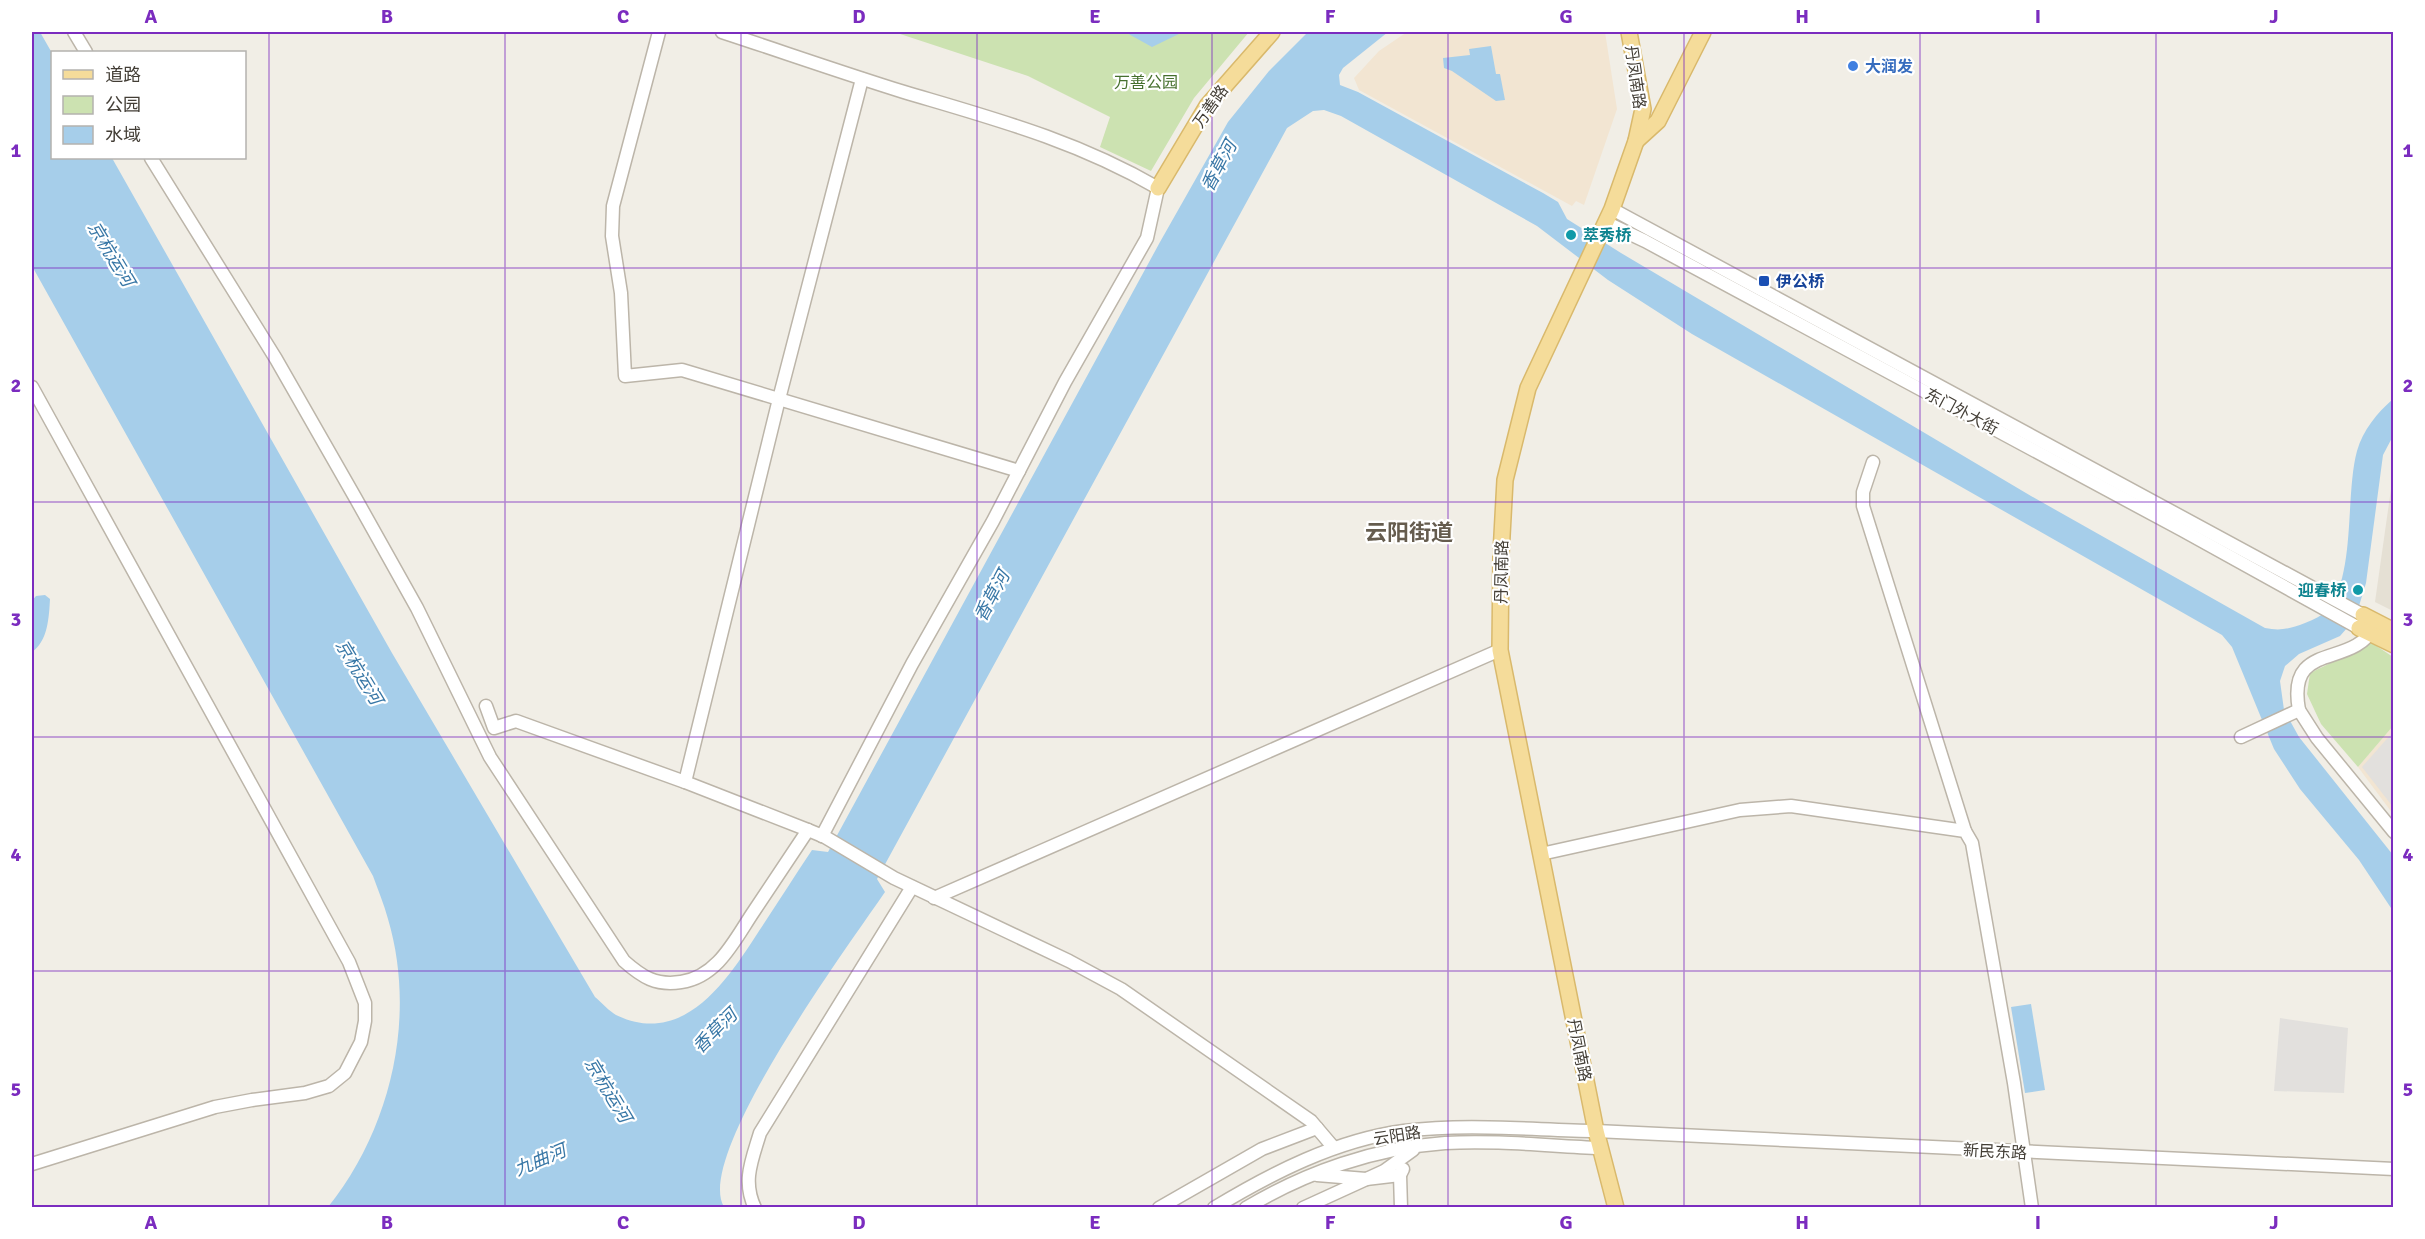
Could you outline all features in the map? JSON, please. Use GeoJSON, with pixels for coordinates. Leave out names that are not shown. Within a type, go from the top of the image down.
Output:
{"type":"FeatureCollection","features":[{"type":"Feature","properties":{"kind":"main road","name":"万善路"},"geometry":{"type":"LineString","coordinates":[[1158,188],[1207,106],[1272,32]]}},
{"type":"Feature","properties":{"kind":"main road","name":"丹凤南路"},"geometry":{"type":"LineString","coordinates":[[1616,1208],[1596,1131],[1500,651],[1501,554],[1505,480],[1528,388],[1605,223],[1636,141],[1643,109],[1629,32]]}},
{"type":"Feature","properties":{"kind":"main road"},"geometry":{"type":"LineString","coordinates":[[1636,141],[1658,122],[1703,32]]}},
{"type":"Feature","properties":{"kind":"main road"},"geometry":{"type":"LineString","coordinates":[[2367,625],[2394,631]]}},
{"type":"Feature","properties":{"kind":"main road"},"geometry":{"type":"LineString","coordinates":[[2367,625],[2394,645]]}},
{"type":"Feature","properties":{"kind":"street"},"geometry":{"type":"LineString","coordinates":[[74,32],[85,51]]}},
{"type":"Feature","properties":{"kind":"street"},"geometry":{"type":"LineString","coordinates":[[659,32],[613,206],[612,236],[621,293],[625,376],[682,370],[1019,471]]}},
{"type":"Feature","properties":{"kind":"street"},"geometry":{"type":"LineString","coordinates":[[723,32],[862,79],[955,106],[1067,143],[1119,165],[1158,188],[1147,238],[1065,382],[988,531],[912,664],[823,837]]}},
{"type":"Feature","properties":{"kind":"street"},"geometry":{"type":"LineString","coordinates":[[685,782],[779,399],[862,79]]}},
{"type":"Feature","properties":{"kind":"street"},"geometry":{"type":"LineString","coordinates":[[152,159],[276,359],[356,500],[417,608],[490,757],[624,961],[640,976],[658,983],[693,980],[709,972],[729,948],[808,830]]}},
{"type":"Feature","properties":{"kind":"street","name":"东门外大街"},"geometry":{"type":"LineString","coordinates":[[1605,223],[2367,625]]}},
{"type":"Feature","properties":{"kind":"street"},"geometry":{"type":"LineString","coordinates":[[32,387],[349,962],[365,1003],[361,1042],[345,1073],[329,1086],[305,1093],[215,1107],[32,1164]]}},
{"type":"Feature","properties":{"kind":"street"},"geometry":{"type":"LineString","coordinates":[[1873,462],[1863,492],[1863,506],[1965,831],[1972,843],[2014,1083],[2032,1208]]}},
{"type":"Feature","properties":{"kind":"street"},"geometry":{"type":"LineString","coordinates":[[2367,625],[2360,644],[2320,660],[2303,670],[2297,679],[2298,710],[2317,738],[2394,832]]}},
{"type":"Feature","properties":{"kind":"street"},"geometry":{"type":"LineString","coordinates":[[934,898],[1500,651]]}},
{"type":"Feature","properties":{"kind":"street"},"geometry":{"type":"LineString","coordinates":[[486,706],[494,728],[516,721],[685,782],[808,830],[894,878],[1070,961],[1121,989],[1311,1121],[1334,1148]]}},
{"type":"Feature","properties":{"kind":"street"},"geometry":{"type":"LineString","coordinates":[[2241,737],[2298,710]]}},
{"type":"Feature","properties":{"kind":"street"},"geometry":{"type":"LineString","coordinates":[[1541,854],[1740,810],[1791,806],[1965,831]]}},
{"type":"Feature","properties":{"kind":"street"},"geometry":{"type":"LineString","coordinates":[[755,1208],[748,1193],[750,1165],[760,1133],[912,887]]}},
{"type":"Feature","properties":{"kind":"street"},"geometry":{"type":"LineString","coordinates":[[1159,1208],[1262,1149],[1317,1128]]}},
{"type":"Feature","properties":{"kind":"street","name":"云阳路"},"geometry":{"type":"LineString","coordinates":[[1214,1208],[1251,1185],[1334,1148],[1403,1131],[1466,1128],[1596,1131]]}},
{"type":"Feature","properties":{"kind":"street","name":"新民东路"},"geometry":{"type":"LineString","coordinates":[[1596,1131],[2394,1169]]}},
{"type":"Feature","properties":{"kind":"street","name":"云阳路"},"geometry":{"type":"LineString","coordinates":[[1246,1208],[1276,1190],[1313,1174],[1384,1153],[1444,1143],[1600,1148]]}},
{"type":"Feature","properties":{"kind":"street"},"geometry":{"type":"LineString","coordinates":[[1401,1208],[1400,1174],[1416,1148]]}},
{"type":"Feature","properties":{"kind":"street"},"geometry":{"type":"LineString","coordinates":[[1303,1208],[1384,1171],[1416,1148]]}},
{"type":"Feature","properties":{"kind":"street"},"geometry":{"type":"LineString","coordinates":[[1313,1174],[1366,1179],[1400,1174]]}},
{"type":"Feature","properties":{"kind":"shaded area"},"geometry":{"type":"Polygon","coordinates":[[[1407,32],[1605,32],[1617,109],[1584,205],[1576,201],[1572,206],[1359,90],[1354,78],[1379,51],[1407,32]]]}},
{"type":"Feature","properties":{"kind":"shaded area"},"geometry":{"type":"Polygon","coordinates":[[[2393,475],[2394,611],[2375,602],[2393,475]]]}},
{"type":"Feature","properties":{"kind":"shaded area"},"geometry":{"type":"Polygon","coordinates":[[[2393,726],[2393,814],[2358,767],[2393,726]]]}},
{"type":"Feature","properties":{"kind":"shaded area"},"geometry":{"type":"Polygon","coordinates":[[[2393,732],[2393,807],[2362,767],[2393,732]]]}},
{"type":"Feature","properties":{"kind":"shaded area"},"geometry":{"type":"Polygon","coordinates":[[[2280,1018],[2348,1028],[2344,1093],[2274,1091],[2280,1018]]]}},
{"type":"Feature","properties":{"kind":"green space","name":"万善公园"},"geometry":{"type":"Polygon","coordinates":[[[894,32],[1249,32],[1194,98],[1151,171],[1100,147],[1110,117],[1028,76],[894,32]]]}},
{"type":"Feature","properties":{"kind":"green space"},"geometry":{"type":"Polygon","coordinates":[[[2372,643],[2393,657],[2393,726],[2358,767],[2321,724],[2307,694],[2310,673],[2372,643]]]}},
{"type":"Feature","properties":{"kind":"water"},"geometry":{"type":"Polygon","coordinates":[[[32,32],[40,32],[51,51],[51,159],[113,159],[392,653],[595,997],[616,1015],[640,1023],[663,1023],[683,1016],[718,987],[747,950],[812,850],[828,852],[1160,242],[1228,122],[1269,71],[1308,32],[1388,32],[1343,68],[1339,75],[1340,85],[1358,92],[1543,193],[1558,202],[1567,219],[1621,253],[2031,496],[2265,628],[2285,629],[2314,619],[2328,609],[2337,594],[2346,555],[2353,469],[2357,451],[2371,422],[2393,399],[2393,436],[2383,455],[2366,583],[2355,619],[2340,636],[2299,654],[2285,666],[2280,681],[2284,710],[2299,737],[2393,855],[2393,911],[2359,860],[2300,789],[2274,749],[2232,647],[2222,635],[1692,334],[1608,280],[1537,226],[1341,116],[1324,110],[1313,111],[1287,128],[877,879],[885,892],[811,1000],[752,1098],[731,1143],[721,1181],[724,1207],[328,1207],[350,1176],[368,1143],[382,1107],[392,1070],[398,1033],[400,994],[396,956],[383,902],[373,876],[32,266],[32,32]]]}},
{"type":"Feature","properties":{"kind":"water"},"geometry":{"type":"Polygon","coordinates":[[[1125,32],[1183,32],[1152,47],[1125,32]]]}},
{"type":"Feature","properties":{"kind":"water"},"geometry":{"type":"Polygon","coordinates":[[[1491,46],[1496,74],[1500,74],[1505,100],[1496,101],[1444,68],[1443,58],[1470,55],[1469,49],[1491,46]]]}},
{"type":"Feature","properties":{"kind":"water"},"geometry":{"type":"Polygon","coordinates":[[[45,595],[50,599],[47,628],[41,642],[32,652],[32,601],[36,596],[45,595]]]}},
{"type":"Feature","properties":{"kind":"water"},"geometry":{"type":"Polygon","coordinates":[[[2031,1004],[2045,1090],[2025,1093],[2011,1007],[2031,1004]]]}},
{"type":"Feature","properties":{"kind":"place","name":"大润发"},"geometry":{"type":"Point","coordinates":[1853,66]}},
{"type":"Feature","properties":{"kind":"place","name":"萃秀桥"},"geometry":{"type":"Point","coordinates":[1571,235]}},
{"type":"Feature","properties":{"kind":"place","name":"伊公桥"},"geometry":{"type":"Point","coordinates":[1764,281]}},
{"type":"Feature","properties":{"kind":"place","name":"迎春桥"},"geometry":{"type":"Point","coordinates":[2358,590]}},
{"type":"Feature","properties":{"kind":"district","name":"云阳街道"},"geometry":{"type":"Point","coordinates":[1409,532]}},
{"type":"Feature","properties":{"kind":"water label","name":"香草河"},"geometry":{"type":"Point","coordinates":[1219,166]}},
{"type":"Feature","properties":{"kind":"water label","name":"京杭运河"},"geometry":{"type":"Point","coordinates":[111,254]}},
{"type":"Feature","properties":{"kind":"water label","name":"香草河"},"geometry":{"type":"Point","coordinates":[992,596]}},
{"type":"Feature","properties":{"kind":"water label","name":"京杭运河"},"geometry":{"type":"Point","coordinates":[359,672]}},
{"type":"Feature","properties":{"kind":"water label","name":"香草河"},"geometry":{"type":"Point","coordinates":[715,1031]}},
{"type":"Feature","properties":{"kind":"water label","name":"京杭运河"},"geometry":{"type":"Point","coordinates":[608,1090]}},
{"type":"Feature","properties":{"kind":"water label","name":"九曲河"},"geometry":{"type":"Point","coordinates":[540,1160]}}]}
